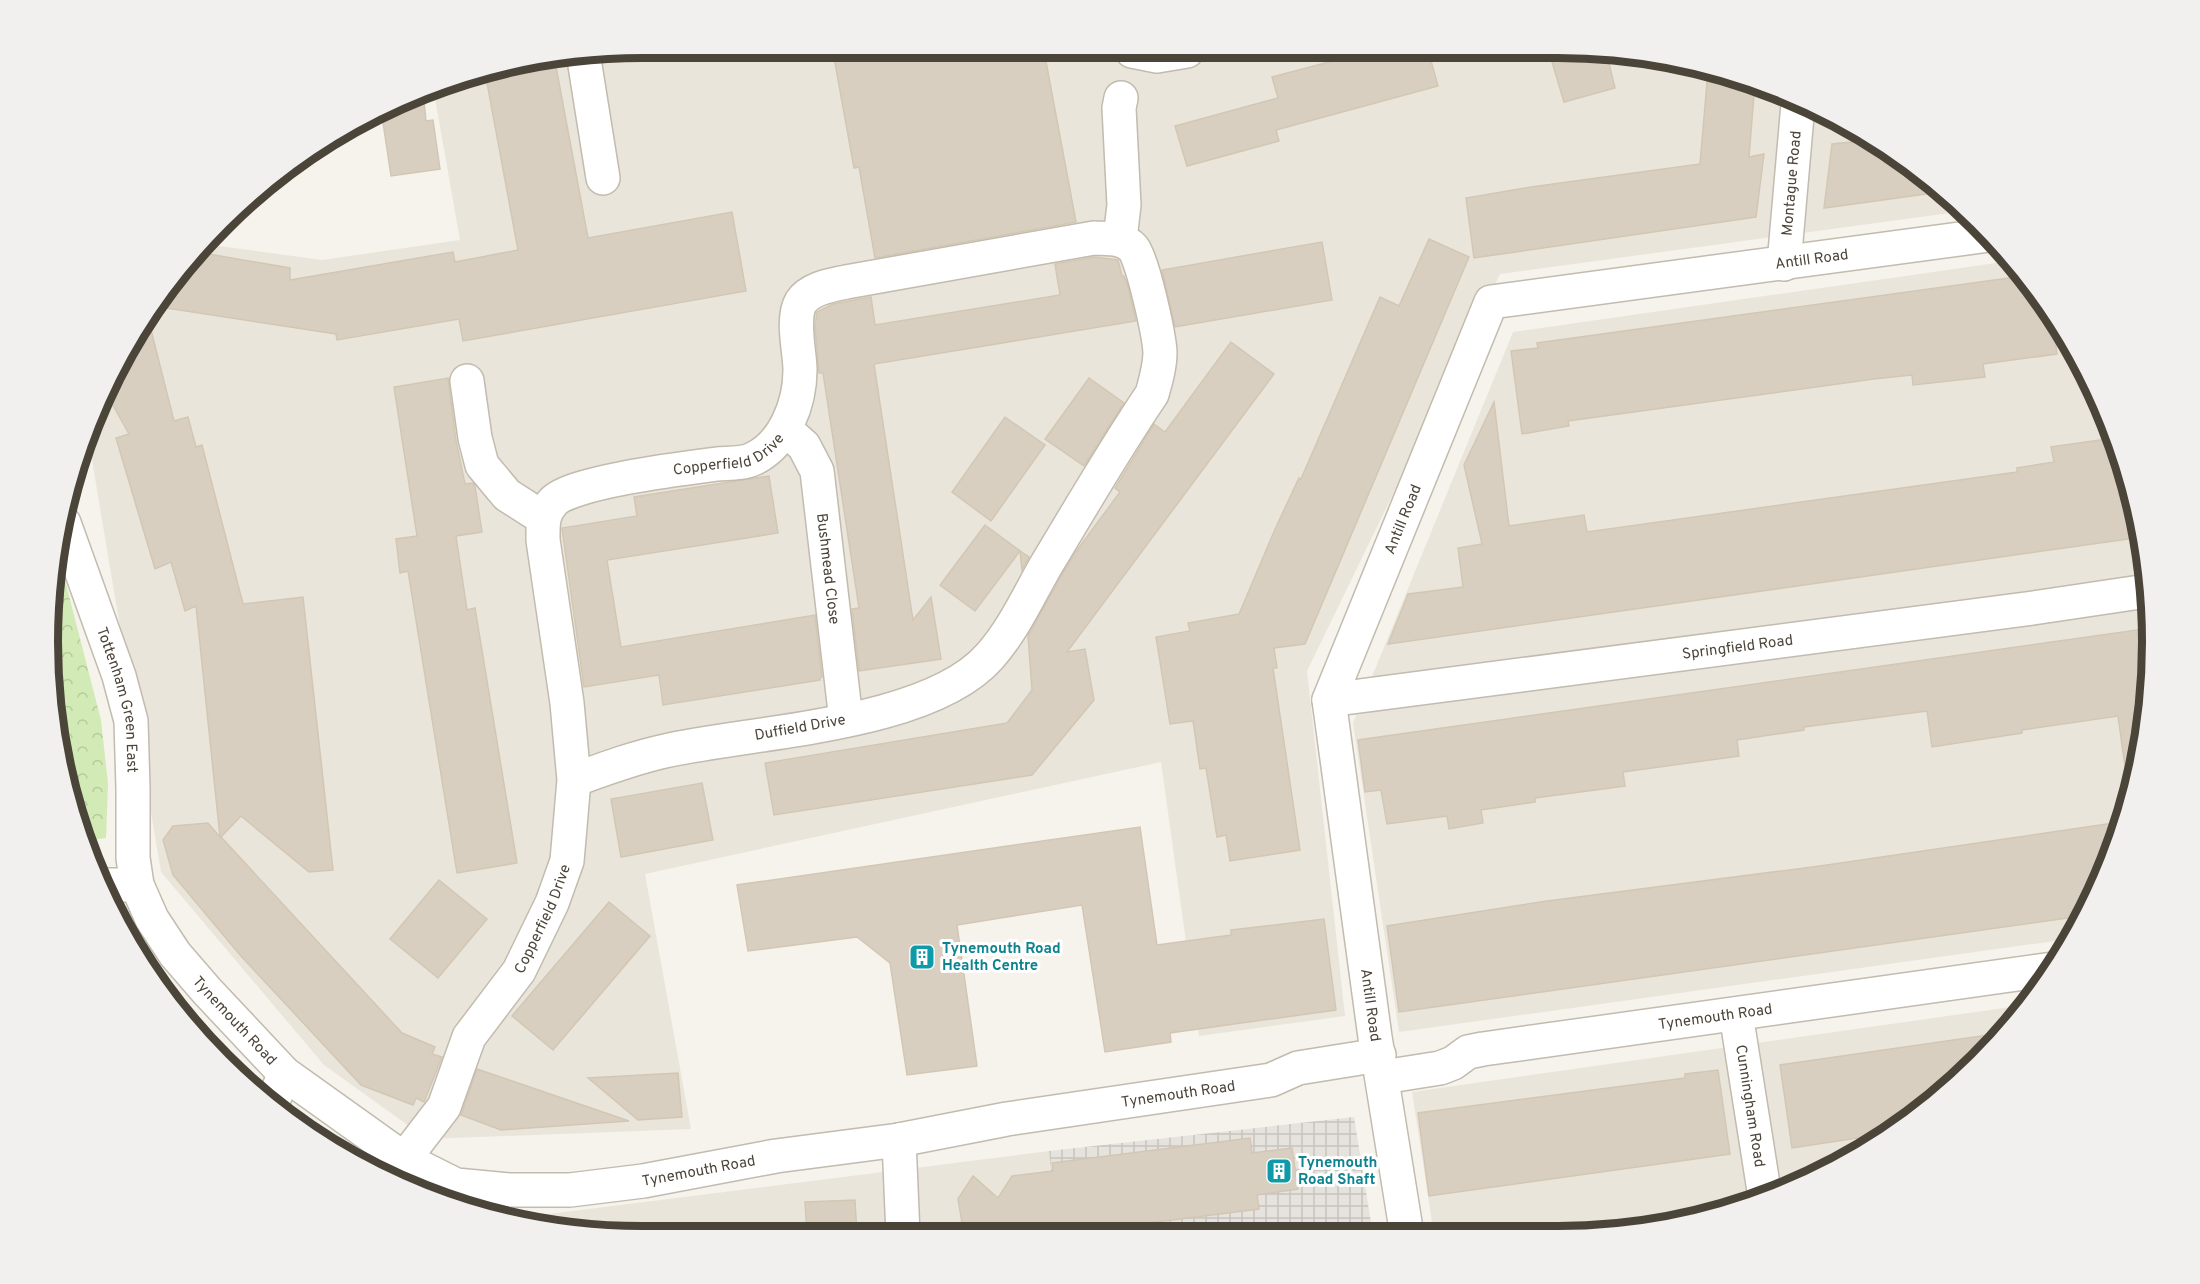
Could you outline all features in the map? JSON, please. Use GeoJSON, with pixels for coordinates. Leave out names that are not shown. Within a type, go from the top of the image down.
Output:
{"type":"FeatureCollection","features":[{"type":"Feature","properties":{"kind":"street"},"geometry":{"type":"LineString","coordinates":[[1120,239],[1124,206],[1119,108],[1128,68],[1152,58]]}},
{"type":"Feature","properties":{"kind":"street"},"geometry":{"type":"LineString","coordinates":[[584,62],[603,178]]}},
{"type":"Feature","properties":{"kind":"street","name":"Montague Road"},"geometry":{"type":"LineString","coordinates":[[1784,264],[1797,111]]}},
{"type":"Feature","properties":{"kind":"street","name":"Antill Road"},"geometry":{"type":"LineString","coordinates":[[1406,1226],[1329,700],[1491,302],[1978,237]]}},
{"type":"Feature","properties":{"kind":"street","name":"Copperfield Drive"},"geometry":{"type":"LineString","coordinates":[[404,1159],[444,1107],[469,1037],[519,971],[552,903],[567,861],[574,780],[567,703],[543,540],[543,518],[554,500],[576,489],[657,472],[752,460],[772,445],[785,429],[796,403],[800,372],[796,326],[801,302],[818,289],[853,280],[1094,238],[1120,239]]}},
{"type":"Feature","properties":{"kind":"street","name":"Duffield Drive"},"geometry":{"type":"LineString","coordinates":[[574,780],[623,762],[666,751],[846,720],[897,707],[936,694],[965,676],[989,657],[1006,635],[1152,394],[1158,372],[1160,351],[1142,263],[1132,247],[1120,239]]}},
{"type":"Feature","properties":{"kind":"street"},"geometry":{"type":"LineString","coordinates":[[466,381],[482,465],[507,495],[543,518]]}},
{"type":"Feature","properties":{"kind":"street","name":"Bushmead Close"},"geometry":{"type":"LineString","coordinates":[[785,429],[804,446],[818,471],[846,720]]}},
{"type":"Feature","properties":{"kind":"street","name":"Tottenham Green East"},"geometry":{"type":"LineString","coordinates":[[69,536],[120,676],[131,722],[134,788],[133,858],[137,885]]}},
{"type":"Feature","properties":{"kind":"street","name":"Springfield Road"},"geometry":{"type":"LineString","coordinates":[[1329,700],[2139,592]]}},
{"type":"Feature","properties":{"kind":"street"},"geometry":{"type":"LineString","coordinates":[[112,885],[137,885]]}},
{"type":"Feature","properties":{"kind":"street","name":"Tynemouth Road"},"geometry":{"type":"LineString","coordinates":[[137,885],[152,919],[175,954],[285,1074],[404,1159],[456,1185],[509,1190],[570,1190],[643,1181],[776,1156],[899,1140],[1018,1117],[1271,1080],[1298,1068],[1381,1066],[1440,1068],[1453,1063],[1468,1052],[2039,971]]}},
{"type":"Feature","properties":{"kind":"street","name":"Cunningham Road"},"geometry":{"type":"LineString","coordinates":[[1736,1014],[1764,1188]]}},
{"type":"Feature","properties":{"kind":"street"},"geometry":{"type":"LineString","coordinates":[[275,1096],[285,1074]]}},
{"type":"Feature","properties":{"kind":"street"},"geometry":{"type":"LineString","coordinates":[[899,1140],[903,1226]]}},
{"type":"Feature","properties":{"kind":"shaded area"},"geometry":{"type":"Polygon","coordinates":[[[642,58],[1558,58],[1634,63],[1709,78],[1746,89],[1816,119],[1882,157],[1953,213],[1500,274],[1307,671],[1345,1016],[1199,1036],[1161,762],[645,874],[691,1129],[427,1139],[324,1065],[161,872],[90,450],[119,384],[137,350],[179,287],[214,245],[322,260],[460,240],[435,97],[491,78],[528,70],[566,63],[642,58]]]}},
{"type":"Feature","properties":{"kind":"shaded area"},"geometry":{"type":"Polygon","coordinates":[[[2001,262],[2043,318],[2063,350],[2097,419],[2122,491],[2137,566],[2142,642],[2137,718],[2130,756],[2111,830],[2081,900],[2059,940],[1399,1032],[1353,723],[1513,332],[2001,262]]]}},
{"type":"Feature","properties":{"kind":"shaded area"},"geometry":{"type":"Polygon","coordinates":[[[2013,1007],[1971,1055],[1943,1081],[1882,1127],[1850,1147],[1816,1165],[1746,1195],[1709,1206],[1634,1221],[1558,1226],[1433,1226],[1412,1092],[2013,1007]]]}},
{"type":"Feature","properties":{"kind":"shaded area"},"geometry":{"type":"Polygon","coordinates":[[[1354,1117],[1372,1226],[1057,1226],[1049,1151],[1354,1117]]]}},
{"type":"Feature","properties":{"kind":"shaded area"},"geometry":{"type":"Polygon","coordinates":[[[1049,1151],[1057,1226],[642,1226],[566,1221],[536,1216],[1049,1151]]]}},
{"type":"Feature","properties":{"kind":"green space"},"geometry":{"type":"Polygon","coordinates":[[[63,571],[101,720],[108,784],[106,838],[93,840],[89,830],[78,793],[63,718],[58,642],[63,571]]]}},
{"type":"Feature","properties":{"kind":"building"},"geometry":{"type":"Polygon","coordinates":[[[834,58],[1045,58],[1076,222],[875,258],[859,167],[854,168],[834,58]]]}},
{"type":"Feature","properties":{"kind":"building"},"geometry":{"type":"Polygon","coordinates":[[[1344,58],[1430,58],[1438,86],[1276,130],[1279,141],[1187,166],[1175,126],[1278,98],[1272,77],[1344,58]]]}},
{"type":"Feature","properties":{"kind":"building"},"geometry":{"type":"Polygon","coordinates":[[[1551,58],[1608,61],[1615,88],[1564,102],[1551,58]]]}},
{"type":"Feature","properties":{"kind":"building"},"geometry":{"type":"Polygon","coordinates":[[[556,65],[588,238],[732,212],[746,291],[463,341],[459,319],[337,340],[336,334],[164,308],[206,254],[290,268],[290,280],[453,252],[455,262],[518,250],[486,79],[556,65]]]}},
{"type":"Feature","properties":{"kind":"building"},"geometry":{"type":"Polygon","coordinates":[[[1707,78],[1754,92],[1749,157],[1764,154],[1756,217],[1474,258],[1466,198],[1700,164],[1707,78]]]}},
{"type":"Feature","properties":{"kind":"building"},"geometry":{"type":"Polygon","coordinates":[[[424,101],[426,121],[433,120],[440,169],[391,176],[383,120],[424,101]]]}},
{"type":"Feature","properties":{"kind":"building"},"geometry":{"type":"Polygon","coordinates":[[[1857,141],[1931,193],[1824,208],[1832,144],[1857,141]]]}},
{"type":"Feature","properties":{"kind":"building"},"geometry":{"type":"Polygon","coordinates":[[[1429,239],[1469,257],[1305,644],[1274,648],[1277,668],[1273,668],[1300,850],[1230,861],[1226,835],[1217,837],[1206,768],[1200,769],[1193,721],[1170,724],[1156,637],[1190,631],[1188,623],[1239,614],[1380,297],[1399,306],[1429,239]]]}},
{"type":"Feature","properties":{"kind":"building"},"geometry":{"type":"Polygon","coordinates":[[[1322,242],[1332,300],[1175,327],[1162,270],[1322,242]]]}},
{"type":"Feature","properties":{"kind":"building"},"geometry":{"type":"Polygon","coordinates":[[[1095,257],[1118,260],[1122,276],[1128,287],[1136,321],[874,364],[913,620],[931,597],[941,659],[859,671],[852,609],[859,608],[823,373],[819,373],[815,326],[817,312],[833,304],[871,297],[875,325],[1060,295],[1055,264],[1095,257]]]}},
{"type":"Feature","properties":{"kind":"building"},"geometry":{"type":"Polygon","coordinates":[[[2013,277],[2055,336],[2057,354],[1983,364],[1985,377],[1913,385],[1912,375],[1874,379],[1568,421],[1569,426],[1522,434],[1511,351],[1538,348],[1537,343],[2013,277]]]}},
{"type":"Feature","properties":{"kind":"building"},"geometry":{"type":"Polygon","coordinates":[[[151,328],[174,421],[188,417],[196,447],[202,445],[243,604],[303,597],[333,870],[309,872],[241,816],[221,837],[402,1033],[435,1047],[432,1054],[442,1057],[424,1102],[416,1098],[413,1105],[361,1085],[240,955],[173,875],[163,840],[173,826],[208,823],[220,837],[196,606],[185,611],[171,562],[155,569],[116,438],[129,434],[111,402],[151,328]]]}},
{"type":"Feature","properties":{"kind":"building"},"geometry":{"type":"Polygon","coordinates":[[[1231,342],[1274,374],[1067,652],[1085,649],[1094,700],[1032,775],[774,815],[765,763],[1007,723],[1032,690],[1028,636],[1061,576],[1120,492],[1115,488],[1154,424],[1165,432],[1231,342]]]}},
{"type":"Feature","properties":{"kind":"building"},"geometry":{"type":"Polygon","coordinates":[[[448,378],[456,441],[465,484],[473,483],[475,486],[482,532],[456,536],[467,610],[475,608],[517,863],[457,873],[408,571],[400,573],[396,539],[417,536],[394,387],[448,378]]]}},
{"type":"Feature","properties":{"kind":"building"},"geometry":{"type":"Polygon","coordinates":[[[1089,378],[1124,403],[1084,466],[1045,439],[1089,378]]]}},
{"type":"Feature","properties":{"kind":"building"},"geometry":{"type":"Polygon","coordinates":[[[1494,402],[1509,526],[1584,515],[1587,532],[2017,472],[2017,468],[2054,462],[2051,447],[2105,439],[2122,491],[2132,538],[1388,644],[1408,594],[1463,587],[1458,548],[1482,544],[1464,465],[1494,402]]]}},
{"type":"Feature","properties":{"kind":"building"},"geometry":{"type":"Polygon","coordinates":[[[1005,417],[1045,445],[991,521],[952,492],[1005,417]]]}},
{"type":"Feature","properties":{"kind":"building"},"geometry":{"type":"Polygon","coordinates":[[[769,476],[778,533],[607,560],[621,647],[815,615],[822,677],[820,680],[663,705],[659,675],[584,687],[562,528],[637,516],[634,497],[769,476]]]}},
{"type":"Feature","properties":{"kind":"building"},"geometry":{"type":"Polygon","coordinates":[[[985,525],[1020,551],[975,611],[940,585],[985,525]]]}},
{"type":"Feature","properties":{"kind":"building"},"geometry":{"type":"Polygon","coordinates":[[[1020,551],[1029,557],[1022,570],[1020,551]]]}},
{"type":"Feature","properties":{"kind":"building"},"geometry":{"type":"Polygon","coordinates":[[[2141,629],[2137,718],[2126,774],[2118,716],[2022,730],[2022,733],[1932,747],[1927,711],[1804,727],[1804,730],[1737,740],[1739,756],[1623,772],[1625,786],[1535,798],[1535,802],[1481,810],[1483,823],[1449,829],[1447,816],[1387,824],[1381,790],[1365,792],[1358,740],[2141,629]]]}},
{"type":"Feature","properties":{"kind":"building"},"geometry":{"type":"Polygon","coordinates":[[[702,783],[713,840],[621,857],[611,799],[702,783]]]}},
{"type":"Feature","properties":{"kind":"building"},"geometry":{"type":"Polygon","coordinates":[[[2113,823],[2097,865],[2072,917],[1399,1012],[1387,926],[1547,901],[1820,866],[2113,823]]]}},
{"type":"Feature","properties":{"kind":"building","name":"Tynemouth Road Health Centre"},"geometry":{"type":"Polygon","coordinates":[[[1140,827],[1157,945],[1231,935],[1231,930],[1324,919],[1336,1010],[1170,1033],[1171,1042],[1105,1052],[1082,905],[957,925],[977,1066],[907,1075],[890,963],[857,937],[748,951],[737,885],[1140,827]]]}},
{"type":"Feature","properties":{"kind":"building"},"geometry":{"type":"Polygon","coordinates":[[[439,880],[487,919],[438,978],[390,939],[439,880]]]}},
{"type":"Feature","properties":{"kind":"building"},"geometry":{"type":"Polygon","coordinates":[[[609,902],[650,936],[553,1050],[512,1016],[609,902]]]}},
{"type":"Feature","properties":{"kind":"building"},"geometry":{"type":"Polygon","coordinates":[[[1990,1035],[1943,1081],[1867,1137],[1792,1148],[1780,1065],[1990,1035]]]}},
{"type":"Feature","properties":{"kind":"building"},"geometry":{"type":"Polygon","coordinates":[[[477,1069],[629,1121],[501,1130],[461,1115],[477,1069]]]}},
{"type":"Feature","properties":{"kind":"building"},"geometry":{"type":"Polygon","coordinates":[[[1718,1070],[1730,1154],[1429,1196],[1418,1113],[1685,1078],[1685,1074],[1718,1070]]]}},
{"type":"Feature","properties":{"kind":"building"},"geometry":{"type":"Polygon","coordinates":[[[678,1073],[682,1117],[638,1120],[588,1078],[678,1073]]]}},
{"type":"Feature","properties":{"kind":"building"},"geometry":{"type":"Polygon","coordinates":[[[1250,1138],[1252,1153],[1292,1148],[1298,1189],[1257,1195],[1259,1209],[1124,1226],[962,1226],[958,1199],[973,1176],[998,1198],[1012,1176],[1053,1171],[1052,1163],[1250,1138]]]}},
{"type":"Feature","properties":{"kind":"building"},"geometry":{"type":"Polygon","coordinates":[[[855,1200],[856,1226],[806,1226],[805,1202],[855,1200]]]}},
{"type":"Feature","properties":{"kind":"place","name":"Tynemouth Road Health Centre"},"geometry":{"type":"Point","coordinates":[922,957]}},
{"type":"Feature","properties":{"kind":"place","name":"Tynemouth Road Shaft"},"geometry":{"type":"Point","coordinates":[1279,1171]}}]}
